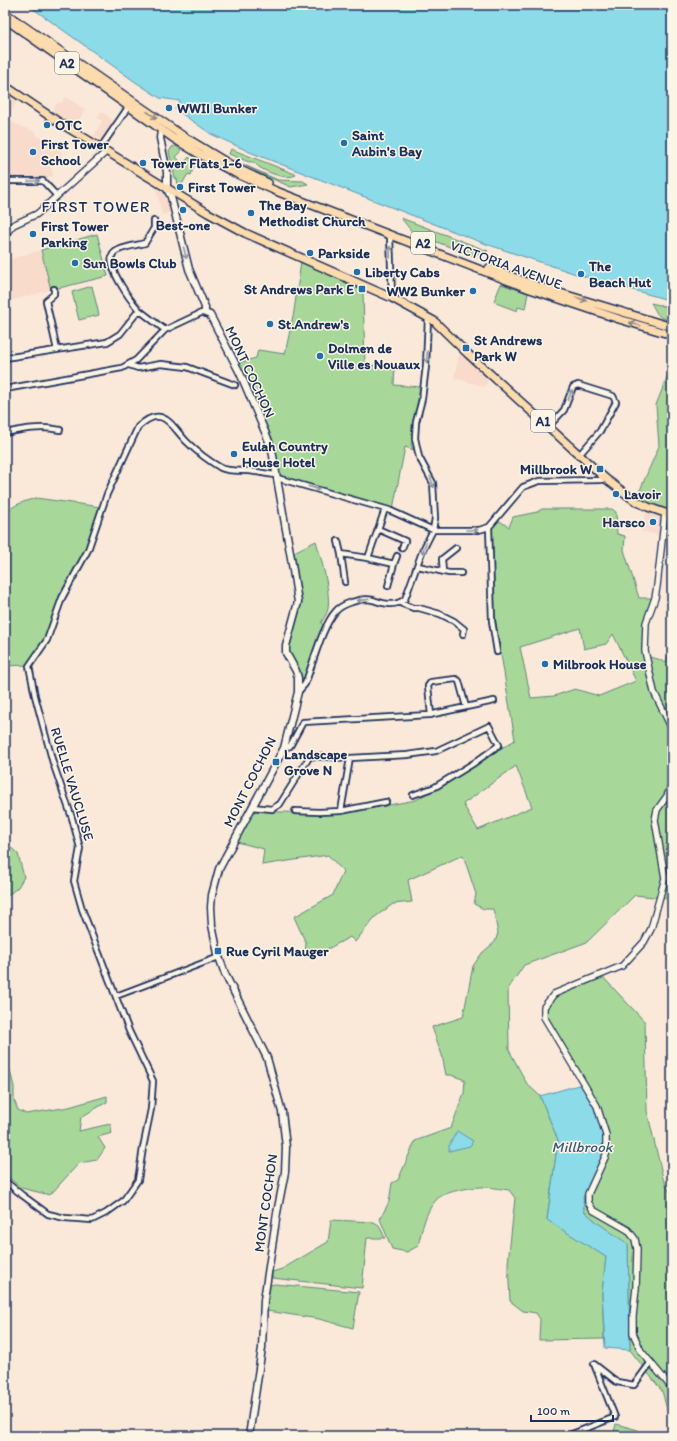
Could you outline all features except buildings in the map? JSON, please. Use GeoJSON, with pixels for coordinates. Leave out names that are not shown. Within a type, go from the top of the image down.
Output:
{"type":"FeatureCollection","features":[{"type":"Feature","properties":{"kind":"main road","name":"VICTORIA AVENUE"},"geometry":{"type":"LineString","coordinates":[[5,13],[163,126],[199,154],[235,173],[276,191],[530,289],[619,319],[672,334]]}},
{"type":"Feature","properties":{"kind":"main road","name":"VICTORIA AVENUE"},"geometry":{"type":"LineString","coordinates":[[5,19],[129,106],[236,168],[292,193],[537,286],[672,327]]}},
{"type":"Feature","properties":{"kind":"main road","name":"A1"},"geometry":{"type":"LineString","coordinates":[[5,86],[60,123],[167,189],[245,233],[392,298],[428,318],[440,326],[468,354],[606,479],[634,500],[648,508],[669,514]]}},
{"type":"Feature","properties":{"kind":"main road","name":"MONT COCHON"},"geometry":{"type":"LineString","coordinates":[[163,126],[160,138],[167,172],[167,189],[171,197],[189,269],[205,307],[205,313],[210,315],[240,373],[268,439],[277,476],[298,602],[286,646],[286,653],[296,671],[298,678],[298,692],[284,748],[219,869],[212,895],[211,907],[212,925],[219,957],[234,993],[268,1058],[282,1112],[286,1146],[285,1172],[277,1213],[264,1300],[262,1348],[249,1436]]}},
{"type":"Feature","properties":{"kind":"street"},"geometry":{"type":"LineString","coordinates":[[5,235],[13,225],[37,214],[104,149],[129,106]]}},
{"type":"Feature","properties":{"kind":"street"},"geometry":{"type":"LineString","coordinates":[[5,181],[42,181],[57,196]]}},
{"type":"Feature","properties":{"kind":"street"},"geometry":{"type":"LineString","coordinates":[[154,222],[154,228],[145,243],[116,251],[112,255],[111,259],[117,278],[130,300],[139,310],[165,330]]}},
{"type":"Feature","properties":{"kind":"street"},"geometry":{"type":"LineString","coordinates":[[390,235],[392,298]]}},
{"type":"Feature","properties":{"kind":"street"},"geometry":{"type":"LineString","coordinates":[[54,290],[54,294],[46,301],[57,350]]}},
{"type":"Feature","properties":{"kind":"street"},"geometry":{"type":"LineString","coordinates":[[5,358],[107,342],[120,334],[139,310]]}},
{"type":"Feature","properties":{"kind":"street"},"geometry":{"type":"LineString","coordinates":[[5,389],[101,373],[122,368],[129,365],[144,353],[165,330],[201,313],[205,313]]}},
{"type":"Feature","properties":{"kind":"street"},"geometry":{"type":"LineString","coordinates":[[298,692],[305,684],[326,625],[336,611],[343,606],[361,599],[368,599],[388,605],[400,603],[405,599],[422,552],[433,530],[435,518],[433,483],[419,457],[416,438],[416,422],[422,399],[426,366],[428,318]]}},
{"type":"Feature","properties":{"kind":"street"},"geometry":{"type":"LineString","coordinates":[[129,365],[138,368],[161,364],[187,367],[235,385]]}},
{"type":"Feature","properties":{"kind":"street"},"geometry":{"type":"LineString","coordinates":[[549,426],[564,410],[574,387],[578,385],[613,396],[616,402],[600,430],[580,454]]}},
{"type":"Feature","properties":{"kind":"street","name":"RUELLE VAUCLUSE"},"geometry":{"type":"LineString","coordinates":[[5,1181],[48,1214],[65,1218],[92,1220],[106,1213],[123,1201],[138,1180],[151,1109],[153,1081],[129,1031],[82,909],[74,882],[80,848],[72,818],[53,763],[34,696],[29,666],[47,640],[62,598],[88,550],[107,494],[138,427],[143,422],[159,417],[170,421],[186,441],[201,455],[227,470],[249,471],[277,476],[385,509],[433,530]]}},
{"type":"Feature","properties":{"kind":"street"},"geometry":{"type":"LineString","coordinates":[[5,433],[37,428],[60,430]]}},
{"type":"Feature","properties":{"kind":"street"},"geometry":{"type":"LineString","coordinates":[[433,530],[479,530],[489,527],[523,487],[539,481],[606,479]]}},
{"type":"Feature","properties":{"kind":"street"},"geometry":{"type":"LineString","coordinates":[[368,558],[385,509]]}},
{"type":"Feature","properties":{"kind":"street"},"geometry":{"type":"LineString","coordinates":[[669,514],[656,592],[646,623],[645,650],[654,692],[672,729]]}},
{"type":"Feature","properties":{"kind":"street"},"geometry":{"type":"LineString","coordinates":[[489,527],[492,621],[497,652]]}},
{"type":"Feature","properties":{"kind":"street"},"geometry":{"type":"LineString","coordinates":[[378,529],[405,541],[402,548]]}},
{"type":"Feature","properties":{"kind":"street"},"geometry":{"type":"LineString","coordinates":[[338,541],[345,582]]}},
{"type":"Feature","properties":{"kind":"street"},"geometry":{"type":"LineString","coordinates":[[443,572],[442,559],[456,548]]}},
{"type":"Feature","properties":{"kind":"street"},"geometry":{"type":"LineString","coordinates":[[341,554],[394,564]]}},
{"type":"Feature","properties":{"kind":"street"},"geometry":{"type":"LineString","coordinates":[[388,586],[397,556]]}},
{"type":"Feature","properties":{"kind":"street"},"geometry":{"type":"LineString","coordinates":[[418,566],[443,572],[461,573]]}},
{"type":"Feature","properties":{"kind":"street"},"geometry":{"type":"LineString","coordinates":[[400,603],[413,608],[419,608],[440,614],[454,621],[464,629],[463,634]]}},
{"type":"Feature","properties":{"kind":"street"},"geometry":{"type":"LineString","coordinates":[[431,715],[428,686],[431,682],[456,679],[459,680],[466,707]]}},
{"type":"Feature","properties":{"kind":"street"},"geometry":{"type":"LineString","coordinates":[[284,748],[290,746],[303,722],[431,715],[494,701]]}},
{"type":"Feature","properties":{"kind":"street"},"geometry":{"type":"LineString","coordinates":[[252,807],[272,809],[280,804],[310,756],[350,758],[407,755],[436,751],[489,726],[499,745],[474,763],[435,787],[413,795]]}},
{"type":"Feature","properties":{"kind":"street"},"geometry":{"type":"LineString","coordinates":[[341,811],[350,758]]}},
{"type":"Feature","properties":{"kind":"street"},"geometry":{"type":"LineString","coordinates":[[672,784],[667,796],[657,810],[655,820],[665,878],[651,929],[644,942],[622,966],[554,994],[544,1007],[544,1017],[597,1106],[606,1135],[606,1155],[588,1194],[588,1202],[593,1210],[628,1230],[635,1239],[637,1249],[633,1333],[641,1351],[671,1387],[672,1394]]}},
{"type":"Feature","properties":{"kind":"street"},"geometry":{"type":"LineString","coordinates":[[295,811],[341,811],[386,802]]}},
{"type":"Feature","properties":{"kind":"street"},"geometry":{"type":"LineString","coordinates":[[116,996],[219,957]]}},
{"type":"Feature","properties":{"kind":"street"},"geometry":{"type":"LineString","coordinates":[[568,1436],[615,1417],[594,1364],[617,1382],[634,1384],[650,1362]]}},
{"type":"Feature","properties":{"kind":"shaded area","name":"First Tower School"},"geometry":{"type":"Polygon","coordinates":[[[5,91],[18,100],[7,120],[37,133],[36,135],[59,145],[63,159],[54,161],[51,165],[53,176],[19,180],[5,179],[5,91]]]}},
{"type":"Feature","properties":{"kind":"shaded area"},"geometry":{"type":"Polygon","coordinates":[[[65,97],[85,109],[76,127],[64,122],[51,113],[58,102],[61,103],[65,97]]]}},
{"type":"Feature","properties":{"kind":"shaded area"},"geometry":{"type":"Polygon","coordinates":[[[101,111],[115,122],[103,140],[94,136],[102,121],[97,118],[101,111]]]}},
{"type":"Feature","properties":{"kind":"shaded area"},"geometry":{"type":"Polygon","coordinates":[[[156,188],[166,195],[172,212],[162,215],[156,188]]]}},
{"type":"Feature","properties":{"kind":"shaded area"},"geometry":{"type":"Polygon","coordinates":[[[41,250],[51,290],[5,302],[5,260],[41,250]]]}},
{"type":"Feature","properties":{"kind":"shaded area"},"geometry":{"type":"Polygon","coordinates":[[[460,351],[489,378],[485,387],[454,378],[460,351]]]}},
{"type":"Feature","properties":{"kind":"shaded area"},"geometry":{"type":"Polygon","coordinates":[[[647,511],[660,517],[662,522],[660,535],[642,532],[644,518],[647,511]]]}},
{"type":"Feature","properties":{"kind":"green space"},"geometry":{"type":"Polygon","coordinates":[[[176,146],[181,150],[176,157],[182,166],[189,157],[195,163],[191,175],[188,174],[182,184],[178,184],[177,179],[175,178],[169,152],[172,147],[176,146]]]}},
{"type":"Feature","properties":{"kind":"green space"},"geometry":{"type":"Polygon","coordinates":[[[231,149],[296,175],[287,177],[267,171],[259,167],[254,162],[249,162],[229,154],[231,149]]]}},
{"type":"Feature","properties":{"kind":"green space"},"geometry":{"type":"Polygon","coordinates":[[[233,160],[278,180],[303,181],[308,184],[291,187],[233,160]]]}},
{"type":"Feature","properties":{"kind":"green space"},"geometry":{"type":"Polygon","coordinates":[[[401,218],[488,251],[471,255],[413,233],[401,218]]]}},
{"type":"Feature","properties":{"kind":"green space","name":"Sun Bowls Club"},"geometry":{"type":"Polygon","coordinates":[[[97,234],[108,276],[51,290],[41,250],[97,234]]]}},
{"type":"Feature","properties":{"kind":"green space","name":"St.Andrew's"},"geometry":{"type":"Polygon","coordinates":[[[301,262],[347,282],[363,292],[365,366],[395,364],[394,385],[420,387],[411,445],[414,450],[405,447],[393,509],[280,476],[272,438],[238,363],[256,358],[258,350],[285,354],[294,311],[301,262]]]}},
{"type":"Feature","properties":{"kind":"green space"},"geometry":{"type":"Polygon","coordinates":[[[501,284],[528,293],[525,309],[518,307],[517,311],[494,301],[501,284]]]}},
{"type":"Feature","properties":{"kind":"green space"},"geometry":{"type":"Polygon","coordinates":[[[92,286],[99,315],[79,320],[72,292],[92,286]]]}},
{"type":"Feature","properties":{"kind":"green space"},"geometry":{"type":"Polygon","coordinates":[[[651,303],[672,308],[672,321],[658,315],[651,303]]]}},
{"type":"Feature","properties":{"kind":"green space"},"geometry":{"type":"Polygon","coordinates":[[[669,372],[672,372],[672,511],[654,507],[637,497],[659,446],[656,405],[669,372]]]}},
{"type":"Feature","properties":{"kind":"green space"},"geometry":{"type":"Polygon","coordinates":[[[36,498],[101,507],[87,550],[58,601],[45,638],[28,665],[5,666],[5,514],[15,506],[36,498]]]}},
{"type":"Feature","properties":{"kind":"green space"},"geometry":{"type":"Polygon","coordinates":[[[542,509],[612,509],[616,512],[617,534],[625,536],[624,550],[639,598],[652,598],[644,630],[642,647],[649,657],[666,663],[672,642],[672,899],[635,895],[587,942],[524,965],[508,989],[509,1050],[527,1084],[540,1096],[558,1140],[547,1219],[606,1257],[602,1293],[604,1339],[539,1340],[540,1319],[536,1313],[523,1311],[510,1301],[508,1263],[515,1198],[509,1190],[476,1187],[453,1191],[441,1196],[433,1204],[427,1215],[418,1246],[407,1252],[392,1249],[380,1219],[389,1202],[392,1183],[398,1180],[415,1141],[451,1128],[464,1093],[465,1080],[451,1075],[446,1075],[442,1055],[432,1027],[463,1017],[473,966],[482,953],[495,942],[498,933],[493,909],[484,909],[474,904],[476,894],[463,855],[408,880],[412,902],[393,904],[375,917],[355,942],[350,937],[318,954],[305,957],[306,943],[294,917],[333,895],[343,871],[328,855],[262,865],[264,849],[237,842],[254,811],[340,814],[416,800],[515,740],[492,599],[491,529],[498,520],[509,527],[513,517],[537,512],[542,509]],[[580,628],[520,647],[531,698],[554,696],[575,689],[599,696],[636,681],[613,634],[606,644],[584,649],[580,628]],[[516,766],[463,804],[478,830],[532,807],[516,766]]]}},
{"type":"Feature","properties":{"kind":"green space"},"geometry":{"type":"Polygon","coordinates":[[[316,541],[327,584],[329,602],[326,615],[321,623],[324,626],[304,679],[301,681],[300,671],[289,650],[302,602],[294,552],[316,541]]]}},
{"type":"Feature","properties":{"kind":"green space"},"geometry":{"type":"Polygon","coordinates":[[[5,842],[18,854],[24,877],[18,887],[5,898],[5,842]]]}},
{"type":"Feature","properties":{"kind":"green space"},"geometry":{"type":"Polygon","coordinates":[[[601,975],[645,1022],[647,1111],[663,1178],[672,1197],[672,1428],[662,1391],[630,1350],[628,1245],[584,1211],[583,1197],[606,1155],[597,1106],[544,1017],[544,1007],[554,994],[601,975]]]}},
{"type":"Feature","properties":{"kind":"green space"},"geometry":{"type":"Polygon","coordinates":[[[9,1066],[14,1087],[14,1100],[18,1110],[26,1114],[69,1107],[107,1096],[107,1102],[81,1117],[79,1131],[110,1124],[112,1133],[98,1137],[105,1148],[97,1160],[79,1163],[50,1195],[21,1188],[5,1174],[5,1068],[9,1066]]]}},
{"type":"Feature","properties":{"kind":"green space"},"geometry":{"type":"Polygon","coordinates":[[[331,1220],[374,1222],[379,1225],[385,1238],[367,1238],[362,1288],[272,1278],[272,1272],[282,1269],[328,1242],[331,1220]]]}},
{"type":"Feature","properties":{"kind":"green space"},"geometry":{"type":"Polygon","coordinates":[[[275,1284],[359,1292],[353,1328],[319,1319],[267,1311],[270,1285],[275,1284]]]}},
{"type":"Feature","properties":{"kind":"green space"},"geometry":{"type":"Polygon","coordinates":[[[616,1424],[638,1430],[636,1436],[613,1436],[616,1424]]]}},
{"type":"Feature","properties":{"kind":"water"},"geometry":{"type":"Polygon","coordinates":[[[28,5],[672,5],[672,301],[583,276],[583,274],[579,273],[579,275],[483,243],[252,153],[211,134],[175,109],[180,101],[160,98],[28,5]]]}},
{"type":"Feature","properties":{"kind":"water","name":"Millbrook"},"geometry":{"type":"Polygon","coordinates":[[[582,1084],[598,1109],[606,1135],[606,1155],[583,1197],[584,1211],[598,1223],[628,1244],[630,1350],[605,1348],[602,1293],[606,1257],[547,1220],[558,1140],[540,1096],[582,1084]]]}},
{"type":"Feature","properties":{"kind":"water"},"geometry":{"type":"Polygon","coordinates":[[[457,1131],[473,1141],[470,1146],[449,1151],[449,1146],[457,1131]]]}},
{"type":"Feature","properties":{"kind":"place","name":"WWII Bunker"},"geometry":{"type":"Point","coordinates":[169,108]}},
{"type":"Feature","properties":{"kind":"place","name":"OTC"},"geometry":{"type":"Point","coordinates":[47,125]}},
{"type":"Feature","properties":{"kind":"place","name":"Saint Aubin's Bay"},"geometry":{"type":"Point","coordinates":[344,143]}},
{"type":"Feature","properties":{"kind":"place","name":"First Tower School"},"geometry":{"type":"Point","coordinates":[33,152]}},
{"type":"Feature","properties":{"kind":"place","name":"Tower Flats 1-6"},"geometry":{"type":"Point","coordinates":[143,163]}},
{"type":"Feature","properties":{"kind":"place","name":"First Tower"},"geometry":{"type":"Point","coordinates":[180,187]}},
{"type":"Feature","properties":{"kind":"place","name":"Best-one"},"geometry":{"type":"Point","coordinates":[183,210]}},
{"type":"Feature","properties":{"kind":"place","name":"The Bay Methodist Church"},"geometry":{"type":"Point","coordinates":[251,213]}},
{"type":"Feature","properties":{"kind":"place","name":"First Tower Parking"},"geometry":{"type":"Point","coordinates":[33,234]}},
{"type":"Feature","properties":{"kind":"place","name":"Parkside"},"geometry":{"type":"Point","coordinates":[310,253]}},
{"type":"Feature","properties":{"kind":"place","name":"Sun Bowls Club"},"geometry":{"type":"Point","coordinates":[75,263]}},
{"type":"Feature","properties":{"kind":"place","name":"Liberty Cabs"},"geometry":{"type":"Point","coordinates":[357,272]}},
{"type":"Feature","properties":{"kind":"place","name":"The Beach Hut"},"geometry":{"type":"Point","coordinates":[581,274]}},
{"type":"Feature","properties":{"kind":"place","name":"St Andrews Park E"},"geometry":{"type":"Point","coordinates":[362,289]}},
{"type":"Feature","properties":{"kind":"place","name":"WW2 Bunker"},"geometry":{"type":"Point","coordinates":[473,291]}},
{"type":"Feature","properties":{"kind":"place","name":"St.Andrew's"},"geometry":{"type":"Point","coordinates":[270,324]}},
{"type":"Feature","properties":{"kind":"place","name":"St Andrews Park W"},"geometry":{"type":"Point","coordinates":[466,348]}},
{"type":"Feature","properties":{"kind":"place","name":"Dolmen de Ville es Nouaux"},"geometry":{"type":"Point","coordinates":[320,356]}},
{"type":"Feature","properties":{"kind":"place","name":"Eulah Country House Hotel"},"geometry":{"type":"Point","coordinates":[234,454]}},
{"type":"Feature","properties":{"kind":"place","name":"Millbrook W"},"geometry":{"type":"Point","coordinates":[600,469]}},
{"type":"Feature","properties":{"kind":"place","name":"Lavoir"},"geometry":{"type":"Point","coordinates":[616,494]}},
{"type":"Feature","properties":{"kind":"place","name":"Harsco"},"geometry":{"type":"Point","coordinates":[653,522]}},
{"type":"Feature","properties":{"kind":"place","name":"Milbrook House"},"geometry":{"type":"Point","coordinates":[545,664]}},
{"type":"Feature","properties":{"kind":"place","name":"Landscape Grove N"},"geometry":{"type":"Point","coordinates":[276,762]}},
{"type":"Feature","properties":{"kind":"place","name":"Rue Cyril Mauger"},"geometry":{"type":"Point","coordinates":[218,951]}},
{"type":"Feature","properties":{"kind":"district","name":"FIRST TOWER"},"geometry":{"type":"Point","coordinates":[96,206]}}]}
